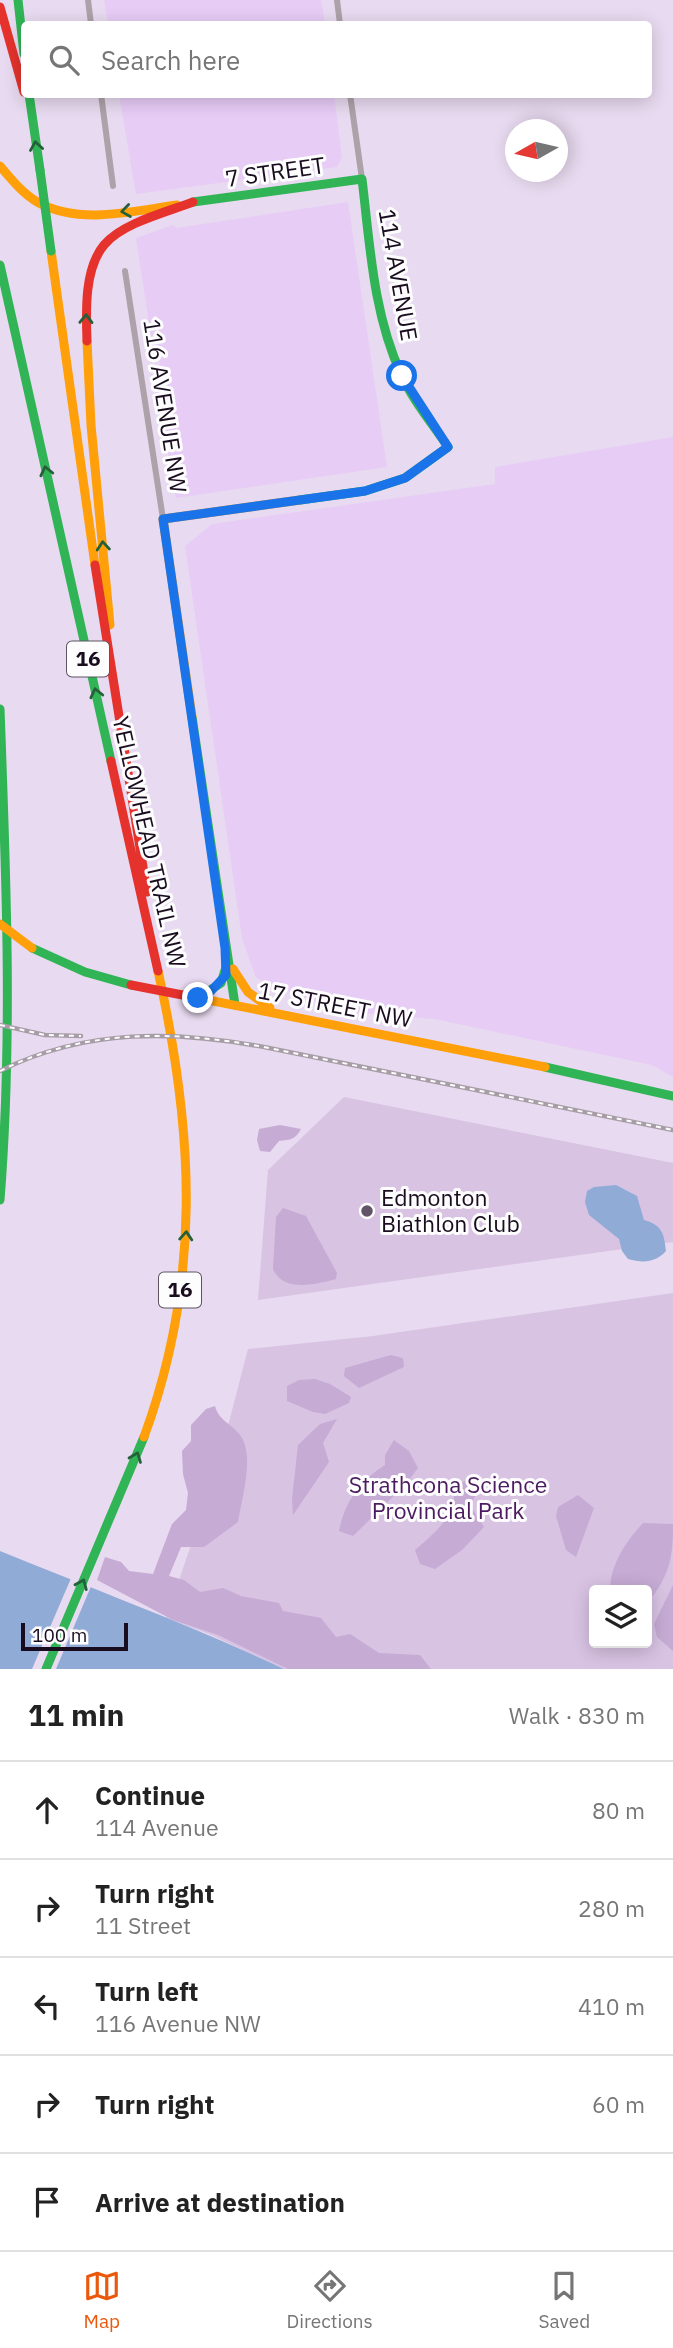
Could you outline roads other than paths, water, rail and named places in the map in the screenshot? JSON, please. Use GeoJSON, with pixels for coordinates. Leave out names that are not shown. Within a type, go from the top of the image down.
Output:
{"type":"FeatureCollection","features":[{"type":"Feature","properties":{"kind":"main road"},"geometry":{"type":"LineString","coordinates":[[18,0],[21,27]]}},
{"type":"Feature","properties":{"kind":"main road"},"geometry":{"type":"LineString","coordinates":[[0,7],[21,77]]}},
{"type":"Feature","properties":{"kind":"main road"},"geometry":{"type":"LineString","coordinates":[[27,98],[40,170],[110,663],[159,975]]}},
{"type":"Feature","properties":{"kind":"main road"},"geometry":{"type":"LineString","coordinates":[[0,166],[24,193],[37,202],[66,214],[93,216],[193,202]]}},
{"type":"Feature","properties":{"kind":"main road","name":"7 STREET"},"geometry":{"type":"LineString","coordinates":[[193,202],[362,179]]}},
{"type":"Feature","properties":{"kind":"main road","name":"114 AVENUE"},"geometry":{"type":"LineString","coordinates":[[163,519],[365,491],[405,478],[448,447],[412,394],[391,351],[378,294],[362,179]]}},
{"type":"Feature","properties":{"kind":"main road"},"geometry":{"type":"LineString","coordinates":[[110,663],[110,615],[86,349],[88,283],[95,256],[111,239],[193,202]]}},
{"type":"Feature","properties":{"kind":"main road","name":"YELLOWHEAD TRAIL NW"},"geometry":{"type":"LineString","coordinates":[[0,265],[175,1051],[185,1121],[188,1189],[186,1236],[177,1309],[162,1378],[140,1446],[46,1669]]}},
{"type":"Feature","properties":{"kind":"main road","name":"116 AVENUE NW"},"geometry":{"type":"LineString","coordinates":[[163,519],[235,1005]]}},
{"type":"Feature","properties":{"kind":"main road"},"geometry":{"type":"LineString","coordinates":[[0,709],[8,1038],[0,1200]]}},
{"type":"Feature","properties":{"kind":"main road"},"geometry":{"type":"LineString","coordinates":[[0,761],[2,776]]}},
{"type":"Feature","properties":{"kind":"main road","name":"17 STREET NW"},"geometry":{"type":"LineString","coordinates":[[0,924],[32,948],[85,972],[131,985],[279,1013],[673,1096]]}},
{"type":"Feature","properties":{"kind":"main road"},"geometry":{"type":"LineString","coordinates":[[198,998],[209,993],[226,975],[225,948]]}},
{"type":"Feature","properties":{"kind":"main road"},"geometry":{"type":"LineString","coordinates":[[225,948],[244,990],[252,998],[279,1013]]}},
{"type":"Feature","properties":{"kind":"street"},"geometry":{"type":"LineString","coordinates":[[88,0],[91,21]]}},
{"type":"Feature","properties":{"kind":"street"},"geometry":{"type":"LineString","coordinates":[[337,0],[340,21]]}},
{"type":"Feature","properties":{"kind":"street"},"geometry":{"type":"LineString","coordinates":[[101,98],[113,186]]}},
{"type":"Feature","properties":{"kind":"street","name":"114 AVENUE"},"geometry":{"type":"LineString","coordinates":[[351,98],[362,179]]}},
{"type":"Feature","properties":{"kind":"street","name":"116 AVENUE NW"},"geometry":{"type":"LineString","coordinates":[[125,271],[163,519]]}},
{"type":"Feature","properties":{"kind":"water"},"geometry":{"type":"Polygon","coordinates":[[[616,1185],[637,1196],[644,1220],[655,1224],[661,1231],[666,1251],[658,1258],[644,1261],[628,1259],[622,1251],[619,1239],[589,1215],[585,1202],[587,1191],[594,1187],[616,1185]]]}},
{"type":"Feature","properties":{"kind":"water"},"geometry":{"type":"Polygon","coordinates":[[[0,1551],[178,1623],[284,1669],[0,1669],[0,1551]]]}},
{"type":"Feature","properties":{"kind":"railway"},"geometry":{"type":"LineString","coordinates":[[0,1025],[45,1035],[81,1036]]}},
{"type":"Feature","properties":{"kind":"railway"},"geometry":{"type":"LineString","coordinates":[[0,1071],[32,1057],[98,1040],[166,1036],[200,1038],[269,1048],[673,1130]]}},
{"type":"Feature","properties":{"kind":"place","name":"Edmonton Biathlon Club"},"geometry":{"type":"Point","coordinates":[367,1211]}},
{"type":"Feature","properties":{"kind":"park label","name":"Strathcona Science Provincial Park"},"geometry":{"type":"Point","coordinates":[448,1498]}}]}
